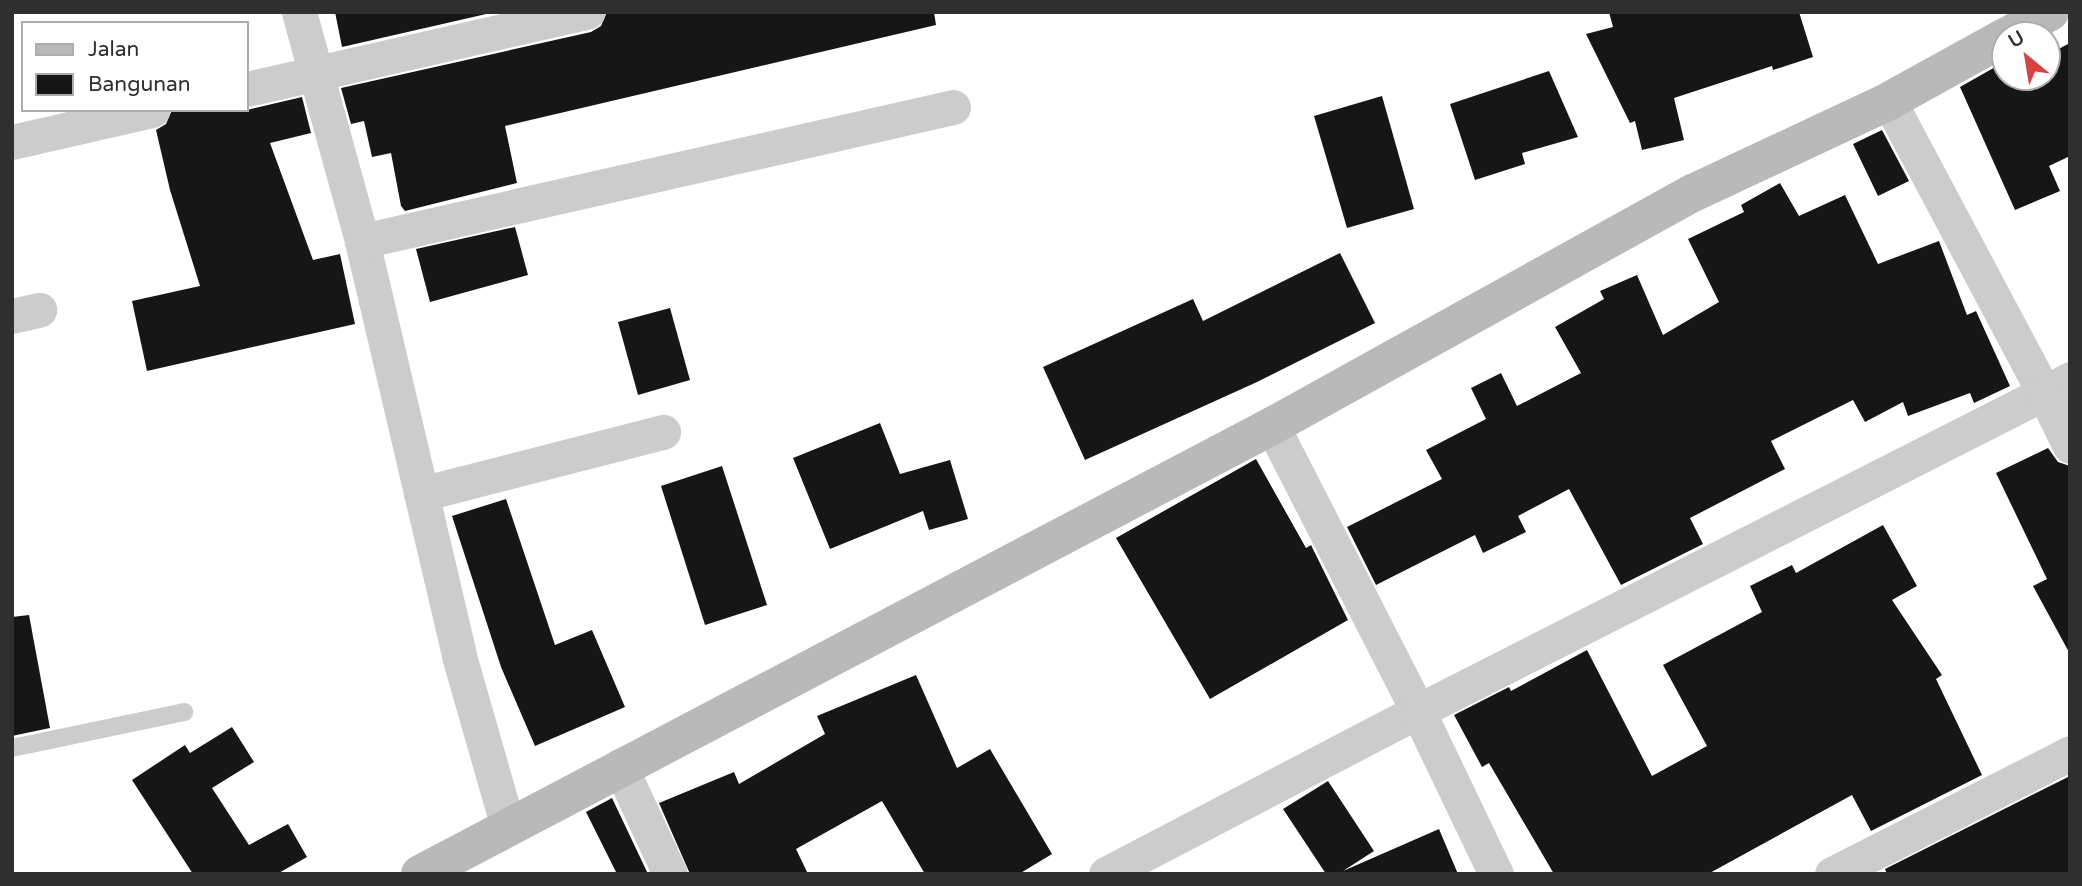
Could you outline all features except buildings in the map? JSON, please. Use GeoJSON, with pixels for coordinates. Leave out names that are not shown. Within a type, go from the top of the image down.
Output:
{"type":"FeatureCollection","features":[{"type":"Feature","properties":{"kind":"main road"},"geometry":{"type":"LineString","coordinates":[[2034,21],[2050,12]]}},
{"type":"Feature","properties":{"kind":"main road"},"geometry":{"type":"LineString","coordinates":[[420,874],[620,766],[1272,426],[1693,193],[1889,101],[1991,45]]}},
{"type":"Feature","properties":{"kind":"street"},"geometry":{"type":"LineString","coordinates":[[299,12],[362,241],[459,656],[508,827]]}},
{"type":"Feature","properties":{"kind":"street"},"geometry":{"type":"LineString","coordinates":[[248,89],[587,12]]}},
{"type":"Feature","properties":{"kind":"street"},"geometry":{"type":"LineString","coordinates":[[1889,101],[2057,386],[2070,446]]}},
{"type":"Feature","properties":{"kind":"street"},"geometry":{"type":"LineString","coordinates":[[362,241],[953,107]]}},
{"type":"Feature","properties":{"kind":"street"},"geometry":{"type":"LineString","coordinates":[[12,142],[143,112]]}},
{"type":"Feature","properties":{"kind":"street"},"geometry":{"type":"LineString","coordinates":[[1106,874],[1418,711],[2057,386]]}},
{"type":"Feature","properties":{"kind":"street"},"geometry":{"type":"LineString","coordinates":[[1272,426],[1418,711],[1496,874]]}},
{"type":"Feature","properties":{"kind":"street"},"geometry":{"type":"LineString","coordinates":[[421,494],[663,432]]}},
{"type":"Feature","properties":{"kind":"street"},"geometry":{"type":"LineString","coordinates":[[1832,874],[2070,753]]}},
{"type":"Feature","properties":{"kind":"street"},"geometry":{"type":"LineString","coordinates":[[620,766],[670,874]]}},
{"type":"Feature","properties":{"kind":"lane"},"geometry":{"type":"LineString","coordinates":[[12,748],[184,712]]}}]}
